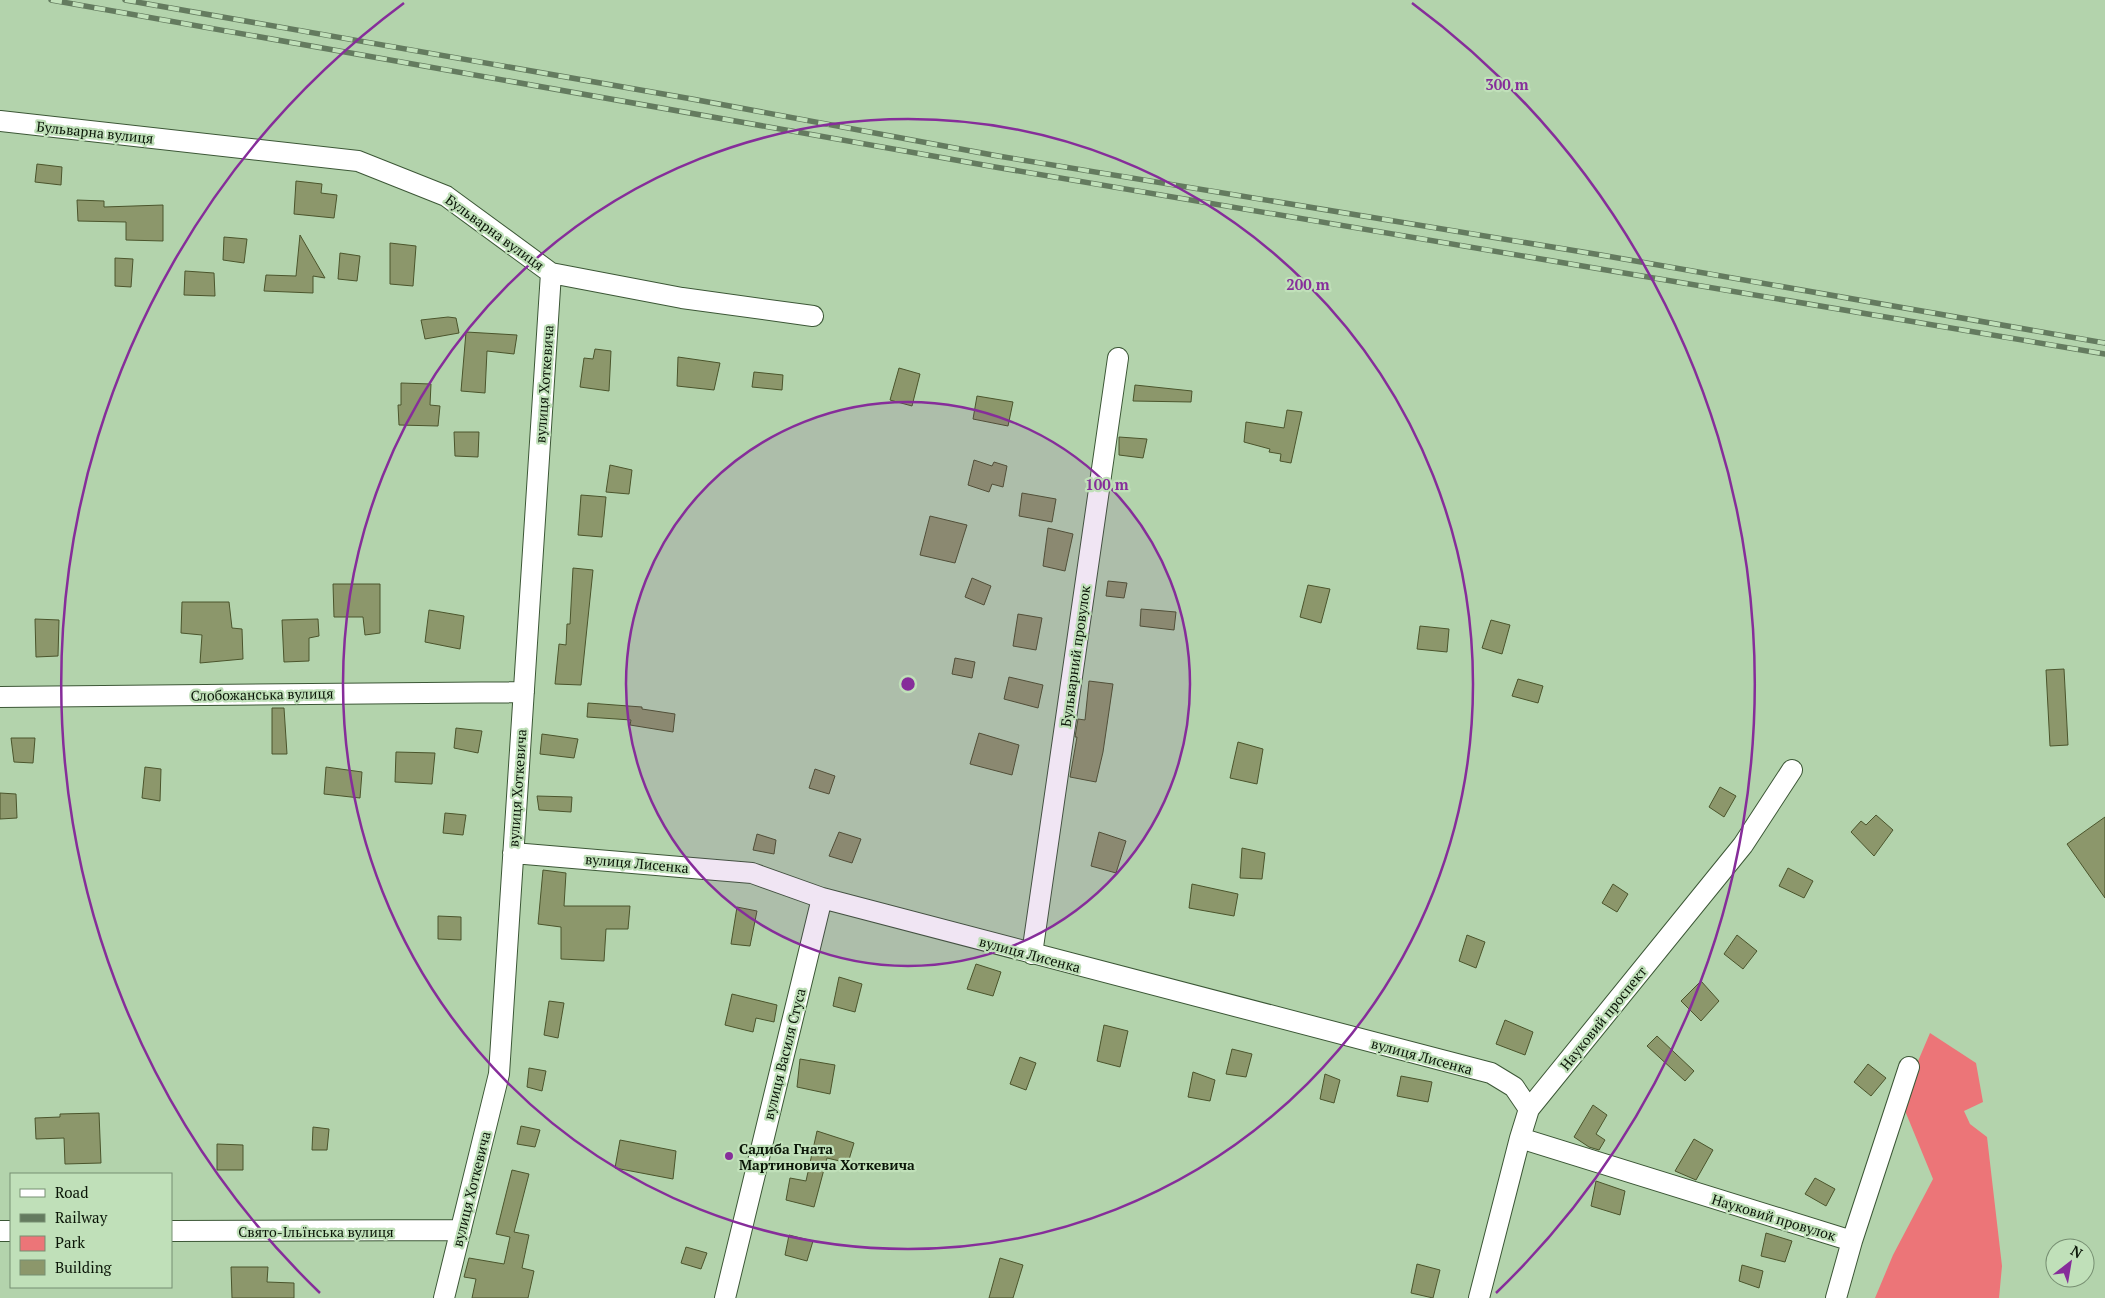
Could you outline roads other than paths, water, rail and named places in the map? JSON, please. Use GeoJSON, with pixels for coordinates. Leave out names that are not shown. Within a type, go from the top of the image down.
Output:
{"type":"FeatureCollection","features":[{"type":"Feature","properties":{"kind":"street","name":"Бульварна вулиця"},"geometry":{"type":"LineString","coordinates":[[0,121],[358,161],[446,196],[551,273],[682,298],[814,316]]}},
{"type":"Feature","properties":{"kind":"street","name":"вулиця Хоткевича"},"geometry":{"type":"LineString","coordinates":[[444,1298],[499,1074],[551,273]]}},
{"type":"Feature","properties":{"kind":"street","name":"Бульварний провулок"},"geometry":{"type":"LineString","coordinates":[[1032,954],[1118,358]]}},
{"type":"Feature","properties":{"kind":"street","name":"Слобожанська вулиця"},"geometry":{"type":"LineString","coordinates":[[0,697],[524,692]]}},
{"type":"Feature","properties":{"kind":"street","name":"Науковий проспект"},"geometry":{"type":"LineString","coordinates":[[1479,1298],[1529,1109],[1743,845],[1792,770]]}},
{"type":"Feature","properties":{"kind":"street","name":"вулиця Лисенка"},"geometry":{"type":"LineString","coordinates":[[513,853],[752,873],[822,898],[1491,1074],[1514,1087],[1529,1109]]}},
{"type":"Feature","properties":{"kind":"street","name":"вулиця Василя Стуса"},"geometry":{"type":"LineString","coordinates":[[725,1298],[822,898]]}},
{"type":"Feature","properties":{"kind":"street","name":"Науковий провулок"},"geometry":{"type":"LineString","coordinates":[[1520,1138],[1852,1241],[1909,1067]]}},
{"type":"Feature","properties":{"kind":"street","name":"Свято-Ільїнська вулиця"},"geometry":{"type":"LineString","coordinates":[[172,1231],[461,1230]]}},
{"type":"Feature","properties":{"kind":"street"},"geometry":{"type":"LineString","coordinates":[[1836,1298],[1852,1241]]}},
{"type":"Feature","properties":{"kind":"railway"},"geometry":{"type":"LineString","coordinates":[[51,0],[995,167],[2105,354]]}},
{"type":"Feature","properties":{"kind":"railway"},"geometry":{"type":"LineString","coordinates":[[125,0],[692,99],[998,156],[1601,255],[2105,343]]}},
{"type":"Feature","properties":{"kind":"place","name":"Садиба Гната Мартиновича Хоткевича"},"geometry":{"type":"Point","coordinates":[729,1156]}}]}
